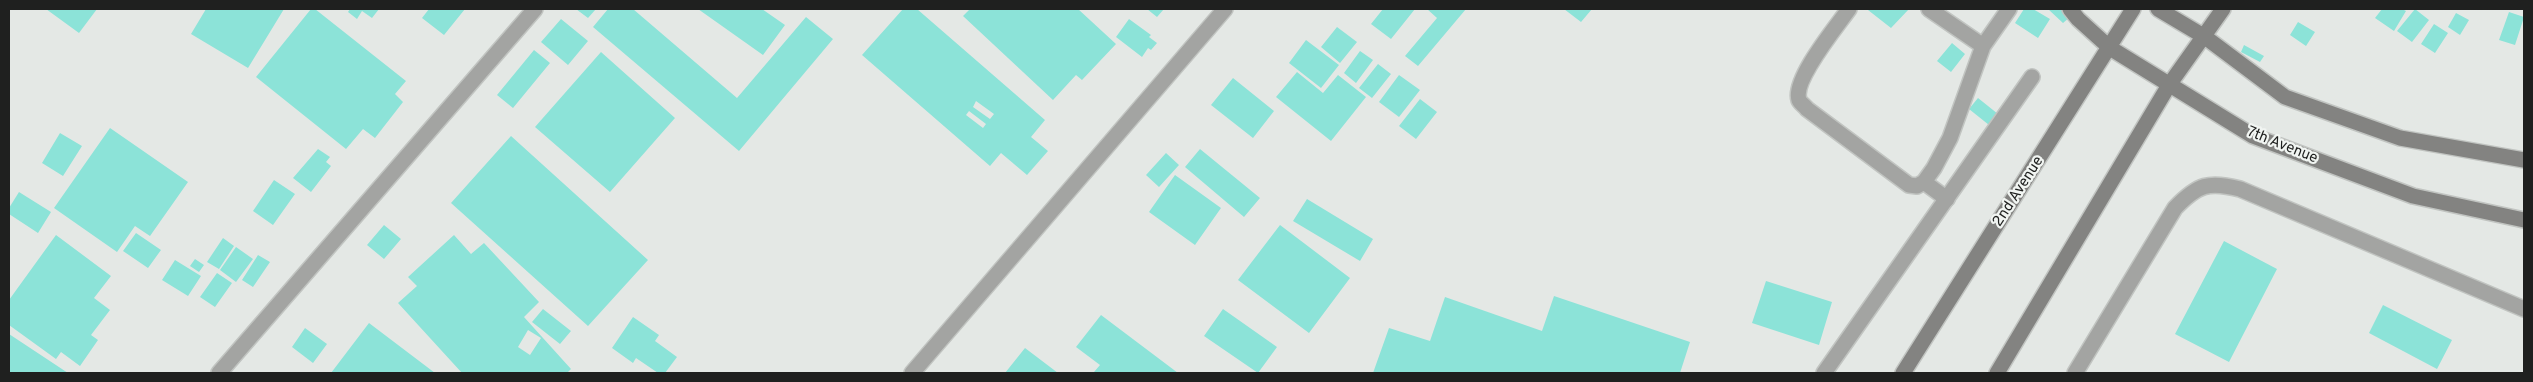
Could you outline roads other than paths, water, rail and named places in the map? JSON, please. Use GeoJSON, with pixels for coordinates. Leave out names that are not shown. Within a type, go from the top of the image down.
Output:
{"type":"FeatureCollection","features":[{"type":"Feature","properties":{"kind":"main road","name":"7th Avenue"},"geometry":{"type":"LineString","coordinates":[[2070,9],[2078,19],[2110,48],[2262,140],[2413,196],[2524,220]]}},
{"type":"Feature","properties":{"kind":"main road","name":"2nd Avenue"},"geometry":{"type":"LineString","coordinates":[[1902,373],[2133,9]]}},
{"type":"Feature","properties":{"kind":"main road"},"geometry":{"type":"LineString","coordinates":[[2158,9],[2205,37],[2284,97],[2400,138],[2524,160]]}},
{"type":"Feature","properties":{"kind":"main road"},"geometry":{"type":"LineString","coordinates":[[1997,373],[2169,85],[2205,37],[2223,9]]}},
{"type":"Feature","properties":{"kind":"street"},"geometry":{"type":"LineString","coordinates":[[220,373],[535,9]]}},
{"type":"Feature","properties":{"kind":"street"},"geometry":{"type":"LineString","coordinates":[[912,373],[1225,9]]}},
{"type":"Feature","properties":{"kind":"street"},"geometry":{"type":"LineString","coordinates":[[1849,9],[1811,62],[1799,90],[1799,100],[1807,109],[1909,185],[1917,186],[1924,182],[1950,138],[1982,46],[2009,9]]}},
{"type":"Feature","properties":{"kind":"street"},"geometry":{"type":"LineString","coordinates":[[1929,9],[1982,46]]}},
{"type":"Feature","properties":{"kind":"street"},"geometry":{"type":"LineString","coordinates":[[1824,373],[2032,77]]}},
{"type":"Feature","properties":{"kind":"street"},"geometry":{"type":"LineString","coordinates":[[1924,182],[1947,199]]}},
{"type":"Feature","properties":{"kind":"street"},"geometry":{"type":"LineString","coordinates":[[2075,373],[2176,208],[2190,192],[2204,186],[2221,184],[2240,189],[2524,309]]}}]}
